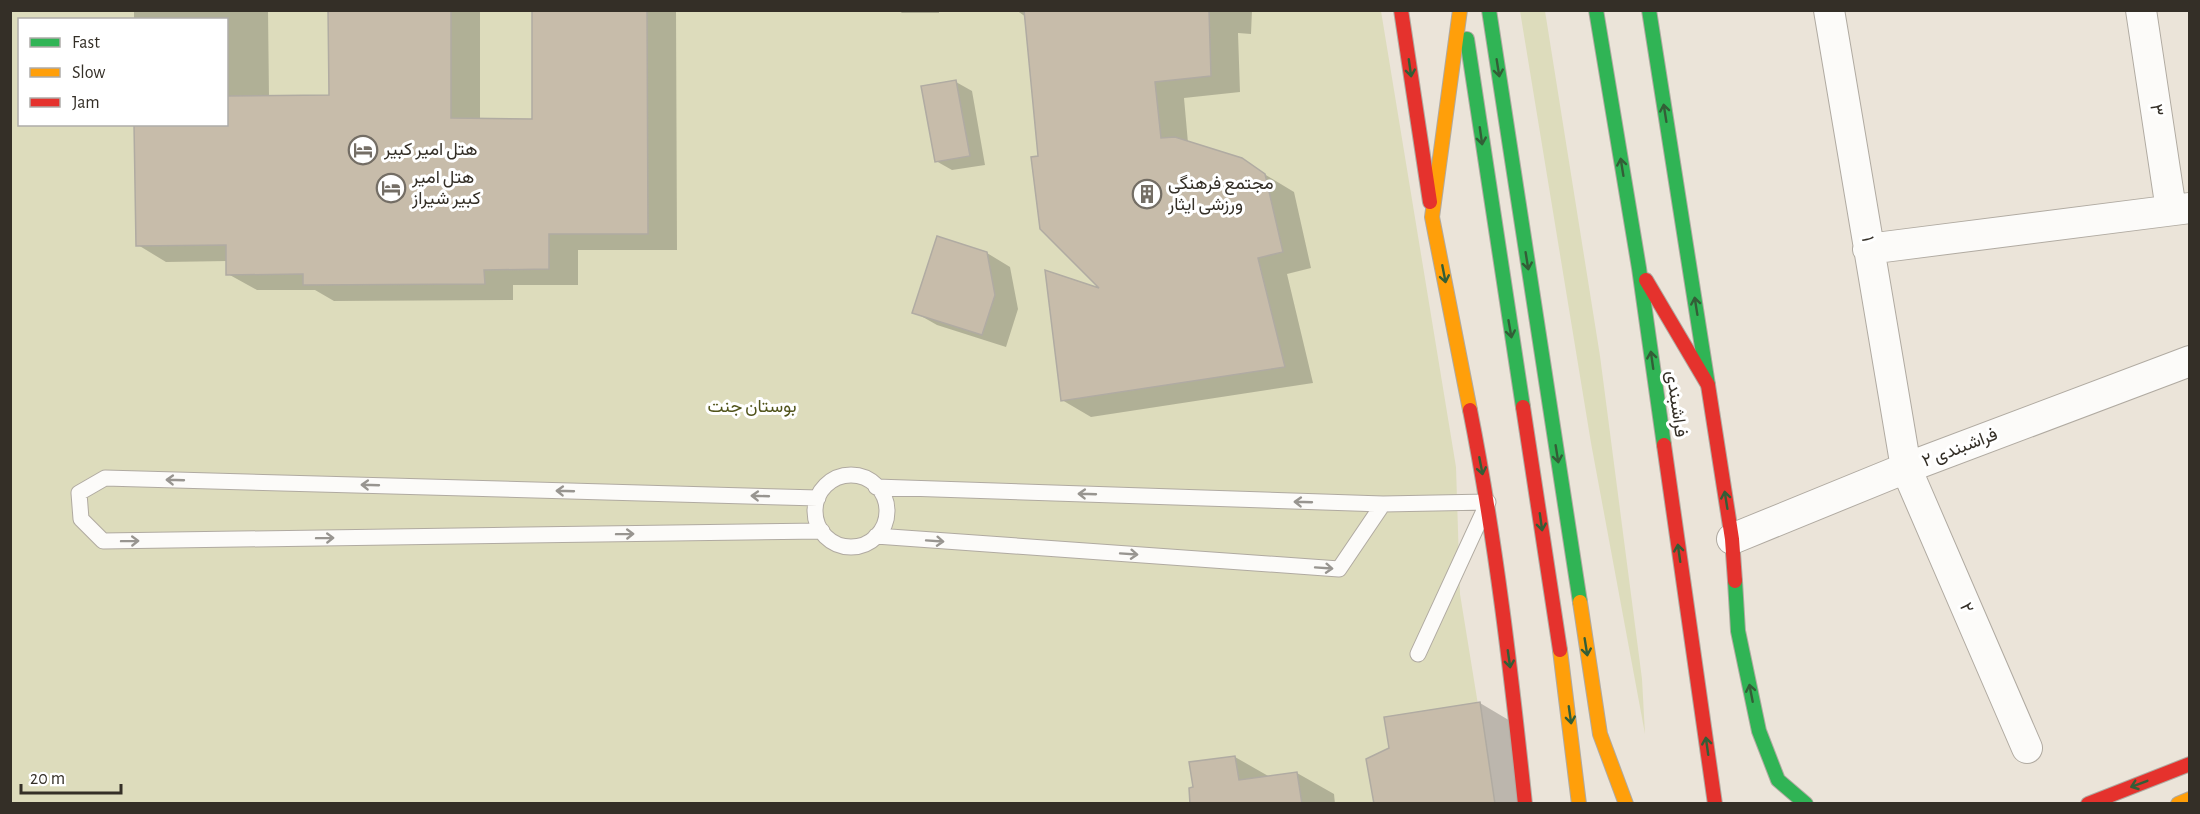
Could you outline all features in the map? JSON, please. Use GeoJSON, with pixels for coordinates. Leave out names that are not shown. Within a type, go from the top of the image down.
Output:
{"type":"FeatureCollection","features":[{"type":"Feature","properties":{"kind":"main road"},"geometry":{"type":"LineString","coordinates":[[1401,10],[1432,217],[1488,502],[1511,674],[1525,804]]}},
{"type":"Feature","properties":{"kind":"main road"},"geometry":{"type":"LineString","coordinates":[[1432,217],[1462,10]]}},
{"type":"Feature","properties":{"kind":"main road"},"geometry":{"type":"LineString","coordinates":[[1462,10],[1570,721],[1579,804]]}},
{"type":"Feature","properties":{"kind":"main road"},"geometry":{"type":"LineString","coordinates":[[1489,10],[1600,734],[1626,804]]}},
{"type":"Feature","properties":{"kind":"main road","name":"فراشبندی"},"geometry":{"type":"LineString","coordinates":[[1596,10],[1639,268],[1715,804]]}},
{"type":"Feature","properties":{"kind":"main road","name":"فراشبندی"},"geometry":{"type":"LineString","coordinates":[[1649,10],[1732,540],[1738,631],[1759,731],[1778,780],[1806,804]]}},
{"type":"Feature","properties":{"kind":"main road"},"geometry":{"type":"LineString","coordinates":[[1639,268],[1708,385]]}},
{"type":"Feature","properties":{"kind":"main road"},"geometry":{"type":"LineString","coordinates":[[2088,804],[2190,764]]}},
{"type":"Feature","properties":{"kind":"main road"},"geometry":{"type":"LineString","coordinates":[[2178,804],[2190,799]]}},
{"type":"Feature","properties":{"kind":"street","name":"۱"},"geometry":{"type":"LineString","coordinates":[[1829,10],[1906,468]]}},
{"type":"Feature","properties":{"kind":"street","name":"۳"},"geometry":{"type":"LineString","coordinates":[[2141,10],[2180,209]]}},
{"type":"Feature","properties":{"kind":"street"},"geometry":{"type":"LineString","coordinates":[[1868,249],[2180,209]]}},
{"type":"Feature","properties":{"kind":"street","name":"۲ فراشبندی"},"geometry":{"type":"LineString","coordinates":[[1732,540],[1906,468],[2190,361]]}},
{"type":"Feature","properties":{"kind":"street","name":"۲"},"geometry":{"type":"LineString","coordinates":[[1906,468],[2026,748]]}},
{"type":"Feature","properties":{"kind":"lane"},"geometry":{"type":"LineString","coordinates":[[850,475],[868,479],[876,487],[886,503],[883,527],[867,543],[856,547],[845,547],[834,543],[818,526],[815,515],[818,498],[828,483],[839,477],[850,475]]}},
{"type":"Feature","properties":{"kind":"lane"},"geometry":{"type":"LineString","coordinates":[[818,498],[105,478],[79,493],[81,519],[103,541],[822,531]]}},
{"type":"Feature","properties":{"kind":"lane"},"geometry":{"type":"LineString","coordinates":[[876,487],[1383,504],[1488,502],[1418,654]]}},
{"type":"Feature","properties":{"kind":"lane"},"geometry":{"type":"LineString","coordinates":[[876,536],[1339,569],[1383,504]]}},
{"type":"Feature","properties":{"kind":"green space","name":"بوستان جنت"},"geometry":{"type":"Polygon","coordinates":[[[10,11],[1381,11],[1456,467],[1460,594],[1494,803],[11,803],[10,11]]]}},
{"type":"Feature","properties":{"kind":"green space"},"geometry":{"type":"Polygon","coordinates":[[[1520,11],[1545,11],[1600,356],[1642,679],[1645,734],[1591,443],[1520,11]]]}},
{"type":"Feature","properties":{"kind":"building","name":"هتل امیر کبیر شیراز"},"geometry":{"type":"Polygon","coordinates":[[[328,10],[451,10],[451,118],[532,119],[532,10],[647,10],[648,234],[549,234],[549,269],[484,270],[485,284],[303,285],[303,274],[226,275],[226,245],[136,246],[134,126],[228,126],[228,96],[329,95],[328,10]]]}},
{"type":"Feature","properties":{"kind":"building","name":"مجتمع فرهنگی ورزشی ایثار"},"geometry":{"type":"Polygon","coordinates":[[[1024,10],[1209,10],[1211,76],[1155,82],[1161,138],[1175,137],[1242,158],[1265,174],[1283,252],[1258,258],[1285,367],[1061,401],[1045,270],[1099,288],[1040,229],[1031,157],[1038,156],[1024,10]]]}},
{"type":"Feature","properties":{"kind":"building"},"geometry":{"type":"Polygon","coordinates":[[[956,80],[970,156],[935,162],[921,86],[956,80]]]}},
{"type":"Feature","properties":{"kind":"building"},"geometry":{"type":"Polygon","coordinates":[[[937,236],[987,252],[995,295],[982,335],[912,313],[937,236]]]}},
{"type":"Feature","properties":{"kind":"building"},"geometry":{"type":"Polygon","coordinates":[[[1480,702],[1495,804],[1374,804],[1366,759],[1389,748],[1384,717],[1480,702]]]}},
{"type":"Feature","properties":{"kind":"building"},"geometry":{"type":"Polygon","coordinates":[[[1235,756],[1239,780],[1297,772],[1302,804],[1190,804],[1189,788],[1193,787],[1189,762],[1235,756]]]}},
{"type":"Feature","properties":{"kind":"traffic: fast"},"geometry":{"type":"LineString","coordinates":[[1489,10],[1580,602]]}},
{"type":"Feature","properties":{"kind":"traffic: fast"},"geometry":{"type":"LineString","coordinates":[[1596,10],[1639,268],[1664,445]]}},
{"type":"Feature","properties":{"kind":"traffic: fast"},"geometry":{"type":"LineString","coordinates":[[1649,10],[1708,385]]}},
{"type":"Feature","properties":{"kind":"traffic: fast"},"geometry":{"type":"LineString","coordinates":[[1467,39],[1523,407]]}},
{"type":"Feature","properties":{"kind":"traffic: fast"},"geometry":{"type":"LineString","coordinates":[[1735,581],[1738,631],[1759,731],[1778,780],[1806,804]]}},
{"type":"Feature","properties":{"kind":"traffic: slow"},"geometry":{"type":"LineString","coordinates":[[1460,10],[1432,217],[1470,410]]}},
{"type":"Feature","properties":{"kind":"traffic: slow"},"geometry":{"type":"LineString","coordinates":[[1580,602],[1600,734],[1626,804]]}},
{"type":"Feature","properties":{"kind":"traffic: slow"},"geometry":{"type":"LineString","coordinates":[[1560,650],[1579,804]]}},
{"type":"Feature","properties":{"kind":"traffic: slow"},"geometry":{"type":"LineString","coordinates":[[2178,804],[2190,799]]}},
{"type":"Feature","properties":{"kind":"traffic: jam"},"geometry":{"type":"LineString","coordinates":[[1401,10],[1430,202]]}},
{"type":"Feature","properties":{"kind":"traffic: jam"},"geometry":{"type":"LineString","coordinates":[[1646,280],[1708,385],[1732,539],[1735,581]]}},
{"type":"Feature","properties":{"kind":"traffic: jam"},"geometry":{"type":"LineString","coordinates":[[1523,407],[1560,650]]}},
{"type":"Feature","properties":{"kind":"traffic: jam"},"geometry":{"type":"LineString","coordinates":[[1470,410],[1495,557],[1525,804]]}},
{"type":"Feature","properties":{"kind":"traffic: jam"},"geometry":{"type":"LineString","coordinates":[[1664,445],[1715,804]]}},
{"type":"Feature","properties":{"kind":"traffic: jam"},"geometry":{"type":"LineString","coordinates":[[2088,804],[2190,764]]}},
{"type":"Feature","properties":{"kind":"place","name":"هتل امیر کبیر"},"geometry":{"type":"Point","coordinates":[363,150]}},
{"type":"Feature","properties":{"kind":"place","name":"هتل امیر کبیر شیراز"},"geometry":{"type":"Point","coordinates":[391,188]}},
{"type":"Feature","properties":{"kind":"place","name":"مجتمع فرهنگی ورزشی ایثار"},"geometry":{"type":"Point","coordinates":[1147,194]}}]}
